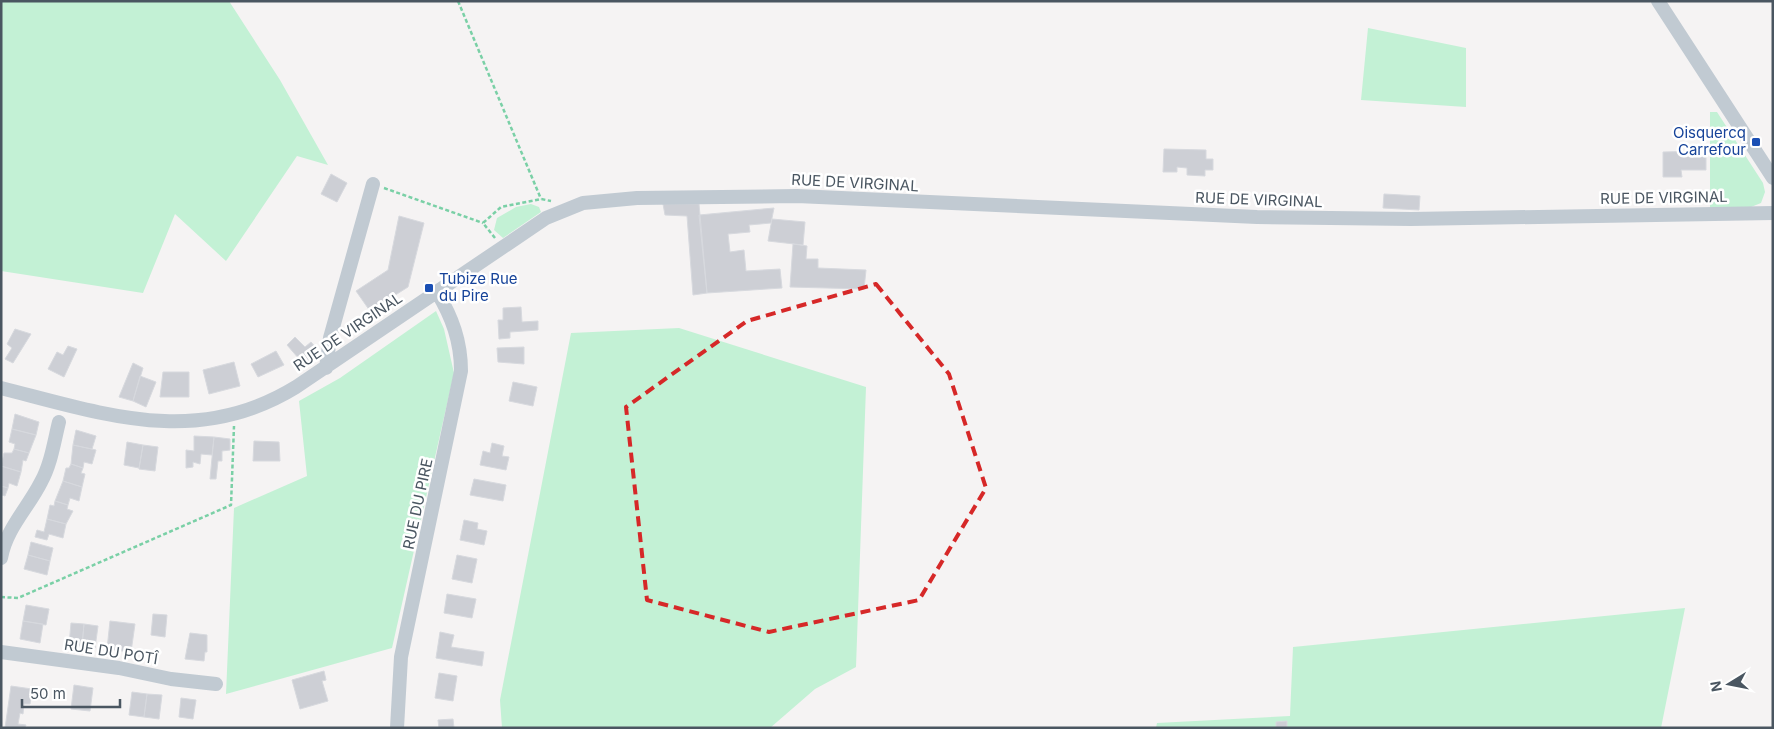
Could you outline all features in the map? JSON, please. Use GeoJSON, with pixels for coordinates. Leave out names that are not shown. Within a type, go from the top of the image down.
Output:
{"type":"FeatureCollection","features":[{"type":"Feature","properties":{"kind":"street"},"geometry":{"type":"LineString","coordinates":[[1658,1],[1773,178]]}},
{"type":"Feature","properties":{"kind":"street"},"geometry":{"type":"LineString","coordinates":[[326,368],[330,338],[373,184]]}},
{"type":"Feature","properties":{"kind":"street","name":"RUE DE VIRGINAL"},"geometry":{"type":"LineString","coordinates":[[1,388],[112,416],[148,422],[187,422],[232,414],[283,395],[326,368],[546,218],[583,203],[656,197],[797,196],[1237,216],[1401,219],[1773,213]]}},
{"type":"Feature","properties":{"kind":"street","name":"RUE DU PIRE"},"geometry":{"type":"LineString","coordinates":[[397,728],[401,657],[461,371],[458,339],[451,315],[437,292]]}},
{"type":"Feature","properties":{"kind":"street"},"geometry":{"type":"LineString","coordinates":[[1,558],[3,548],[16,522],[42,482],[59,422]]}},
{"type":"Feature","properties":{"kind":"street","name":"RUE DU POTÎ"},"geometry":{"type":"LineString","coordinates":[[1,652],[119,668],[171,679],[216,684]]}},
{"type":"Feature","properties":{"kind":"path"},"geometry":{"type":"LineString","coordinates":[[458,1],[540,199],[501,207],[483,223]]}},
{"type":"Feature","properties":{"kind":"path"},"geometry":{"type":"LineString","coordinates":[[373,184],[483,223],[503,246]]}},
{"type":"Feature","properties":{"kind":"path"},"geometry":{"type":"LineString","coordinates":[[1,596],[18,598],[231,505],[234,429],[232,414]]}},
{"type":"Feature","properties":{"kind":"highlighted area"},"geometry":{"type":"Polygon","coordinates":[[[876,284],[949,374],[986,488],[919,600],[769,632],[647,600],[626,407],[747,321],[876,284]]]}},
{"type":"Feature","properties":{"kind":"green space"},"geometry":{"type":"Polygon","coordinates":[[[1,1],[229,1],[280,80],[328,165],[297,156],[226,261],[175,214],[143,293],[1,271],[1,1]]]}},
{"type":"Feature","properties":{"kind":"green space"},"geometry":{"type":"Polygon","coordinates":[[[1368,28],[1466,48],[1466,107],[1361,100],[1368,28]]]}},
{"type":"Feature","properties":{"kind":"green space"},"geometry":{"type":"Polygon","coordinates":[[[1710,112],[1717,112],[1763,183],[1765,192],[1761,203],[1751,207],[1710,208],[1710,112]]]}},
{"type":"Feature","properties":{"kind":"green space"},"geometry":{"type":"Polygon","coordinates":[[[531,204],[539,207],[541,212],[503,238],[494,230],[497,218],[516,207],[531,204]]]}},
{"type":"Feature","properties":{"kind":"green space"},"geometry":{"type":"Polygon","coordinates":[[[436,311],[444,329],[454,373],[392,648],[226,694],[234,508],[307,476],[299,401],[340,378],[436,311]]]}},
{"type":"Feature","properties":{"kind":"green space"},"geometry":{"type":"Polygon","coordinates":[[[679,328],[866,387],[856,667],[815,689],[770,728],[502,728],[500,700],[571,333],[679,328]]]}},
{"type":"Feature","properties":{"kind":"green space"},"geometry":{"type":"Polygon","coordinates":[[[1685,608],[1661,728],[1156,728],[1157,723],[1290,716],[1293,647],[1685,608]]]}},
{"type":"Feature","properties":{"kind":"building"},"geometry":{"type":"Polygon","coordinates":[[[1164,149],[1206,150],[1206,159],[1213,159],[1213,170],[1205,170],[1205,176],[1187,175],[1187,168],[1177,167],[1177,172],[1163,172],[1164,149]]]}},
{"type":"Feature","properties":{"kind":"building"},"geometry":{"type":"Polygon","coordinates":[[[1706,151],[1706,170],[1681,170],[1682,177],[1663,177],[1663,152],[1706,151]]]}},
{"type":"Feature","properties":{"kind":"building"},"geometry":{"type":"Polygon","coordinates":[[[331,174],[347,183],[337,202],[321,194],[331,174]]]}},
{"type":"Feature","properties":{"kind":"building"},"geometry":{"type":"Polygon","coordinates":[[[1384,194],[1420,196],[1419,210],[1383,208],[1384,194]]]}},
{"type":"Feature","properties":{"kind":"building"},"geometry":{"type":"Polygon","coordinates":[[[663,204],[699,204],[707,293],[693,295],[687,216],[665,215],[663,204]]]}},
{"type":"Feature","properties":{"kind":"building"},"geometry":{"type":"Polygon","coordinates":[[[774,208],[771,223],[749,225],[750,232],[728,234],[730,252],[744,250],[746,271],[780,269],[782,288],[707,293],[699,215],[774,208]]]}},
{"type":"Feature","properties":{"kind":"building"},"geometry":{"type":"Polygon","coordinates":[[[399,216],[424,223],[408,287],[370,311],[356,291],[388,270],[399,216]]]}},
{"type":"Feature","properties":{"kind":"building"},"geometry":{"type":"Polygon","coordinates":[[[772,219],[805,222],[803,245],[768,241],[772,219]]]}},
{"type":"Feature","properties":{"kind":"building"},"geometry":{"type":"Polygon","coordinates":[[[793,244],[807,246],[806,259],[818,259],[818,268],[866,270],[864,289],[790,287],[793,244]]]}},
{"type":"Feature","properties":{"kind":"building"},"geometry":{"type":"Polygon","coordinates":[[[521,307],[522,322],[538,321],[538,330],[510,332],[510,338],[499,339],[498,320],[503,320],[503,308],[521,307]]]}},
{"type":"Feature","properties":{"kind":"building"},"geometry":{"type":"Polygon","coordinates":[[[15,329],[31,334],[13,363],[5,359],[12,348],[7,344],[15,329]]]}},
{"type":"Feature","properties":{"kind":"building"},"geometry":{"type":"Polygon","coordinates":[[[295,337],[305,347],[311,342],[322,355],[306,367],[287,345],[295,337]]]}},
{"type":"Feature","properties":{"kind":"building"},"geometry":{"type":"Polygon","coordinates":[[[68,346],[77,349],[64,377],[48,369],[57,352],[63,355],[68,346]]]}},
{"type":"Feature","properties":{"kind":"building"},"geometry":{"type":"Polygon","coordinates":[[[524,347],[524,364],[498,362],[497,348],[524,347]]]}},
{"type":"Feature","properties":{"kind":"building"},"geometry":{"type":"Polygon","coordinates":[[[276,351],[284,365],[258,377],[251,364],[276,351]]]}},
{"type":"Feature","properties":{"kind":"building"},"geometry":{"type":"Polygon","coordinates":[[[234,362],[240,386],[209,394],[203,370],[234,362]]]}},
{"type":"Feature","properties":{"kind":"building"},"geometry":{"type":"Polygon","coordinates":[[[133,363],[143,368],[133,401],[119,397],[133,363]]]}},
{"type":"Feature","properties":{"kind":"building"},"geometry":{"type":"Polygon","coordinates":[[[163,372],[189,372],[189,397],[160,397],[163,372]]]}},
{"type":"Feature","properties":{"kind":"building"},"geometry":{"type":"Polygon","coordinates":[[[140,376],[156,382],[146,407],[133,401],[140,376]]]}},
{"type":"Feature","properties":{"kind":"building"},"geometry":{"type":"Polygon","coordinates":[[[513,382],[537,387],[533,406],[509,401],[513,382]]]}},
{"type":"Feature","properties":{"kind":"building"},"geometry":{"type":"Polygon","coordinates":[[[15,414],[39,422],[36,435],[12,429],[15,414]]]}},
{"type":"Feature","properties":{"kind":"building"},"geometry":{"type":"Polygon","coordinates":[[[12,429],[36,435],[29,453],[14,449],[15,444],[9,442],[12,429]]]}},
{"type":"Feature","properties":{"kind":"building"},"geometry":{"type":"Polygon","coordinates":[[[76,430],[96,436],[92,449],[73,445],[76,430]]]}},
{"type":"Feature","properties":{"kind":"building"},"geometry":{"type":"Polygon","coordinates":[[[194,436],[214,437],[212,455],[201,454],[200,464],[193,462],[193,467],[186,468],[186,450],[194,451],[194,436]]]}},
{"type":"Feature","properties":{"kind":"building"},"geometry":{"type":"Polygon","coordinates":[[[214,437],[230,439],[230,450],[222,451],[222,461],[218,461],[216,479],[210,479],[214,437]]]}},
{"type":"Feature","properties":{"kind":"building"},"geometry":{"type":"Polygon","coordinates":[[[254,441],[279,442],[280,461],[253,461],[254,441]]]}},
{"type":"Feature","properties":{"kind":"building"},"geometry":{"type":"Polygon","coordinates":[[[127,442],[143,445],[139,468],[124,465],[127,442]]]}},
{"type":"Feature","properties":{"kind":"building"},"geometry":{"type":"Polygon","coordinates":[[[492,443],[504,446],[502,456],[509,457],[506,470],[480,465],[483,451],[490,453],[492,443]]]}},
{"type":"Feature","properties":{"kind":"building"},"geometry":{"type":"Polygon","coordinates":[[[73,445],[96,450],[92,464],[84,462],[83,468],[71,464],[73,445]]]}},
{"type":"Feature","properties":{"kind":"building"},"geometry":{"type":"Polygon","coordinates":[[[143,445],[158,447],[155,471],[139,469],[143,445]]]}},
{"type":"Feature","properties":{"kind":"building"},"geometry":{"type":"Polygon","coordinates":[[[14,449],[29,453],[26,461],[23,460],[21,472],[1,466],[4,453],[12,453],[14,449]]]}},
{"type":"Feature","properties":{"kind":"building"},"geometry":{"type":"Polygon","coordinates":[[[71,464],[83,468],[81,473],[85,474],[82,487],[63,481],[66,468],[69,468],[71,464]]]}},
{"type":"Feature","properties":{"kind":"building"},"geometry":{"type":"Polygon","coordinates":[[[1,466],[21,472],[17,486],[9,483],[8,488],[1,486],[1,466]]]}},
{"type":"Feature","properties":{"kind":"building"},"geometry":{"type":"Polygon","coordinates":[[[474,479],[506,485],[503,501],[470,495],[474,479]]]}},
{"type":"Feature","properties":{"kind":"building"},"geometry":{"type":"Polygon","coordinates":[[[63,481],[82,487],[79,501],[70,498],[68,505],[55,501],[63,481]]]}},
{"type":"Feature","properties":{"kind":"building"},"geometry":{"type":"Polygon","coordinates":[[[1,486],[8,488],[5,496],[2,495],[1,498],[1,486]]]}},
{"type":"Feature","properties":{"kind":"building"},"geometry":{"type":"Polygon","coordinates":[[[55,501],[68,505],[67,509],[73,511],[66,524],[47,519],[50,505],[54,506],[55,501]]]}},
{"type":"Feature","properties":{"kind":"building"},"geometry":{"type":"Polygon","coordinates":[[[47,519],[66,524],[63,538],[49,534],[47,540],[35,537],[37,530],[44,532],[47,519]]]}},
{"type":"Feature","properties":{"kind":"building"},"geometry":{"type":"Polygon","coordinates":[[[464,520],[478,523],[477,529],[487,531],[484,545],[460,540],[464,520]]]}},
{"type":"Feature","properties":{"kind":"building"},"geometry":{"type":"Polygon","coordinates":[[[31,542],[53,548],[50,561],[28,555],[31,542]]]}},
{"type":"Feature","properties":{"kind":"building"},"geometry":{"type":"Polygon","coordinates":[[[28,555],[50,561],[47,575],[24,569],[28,555]]]}},
{"type":"Feature","properties":{"kind":"building"},"geometry":{"type":"Polygon","coordinates":[[[457,555],[477,559],[472,583],[452,579],[457,555]]]}},
{"type":"Feature","properties":{"kind":"building"},"geometry":{"type":"Polygon","coordinates":[[[447,594],[476,599],[472,618],[444,613],[447,594]]]}},
{"type":"Feature","properties":{"kind":"building"},"geometry":{"type":"Polygon","coordinates":[[[26,605],[49,609],[46,625],[23,621],[26,605]]]}},
{"type":"Feature","properties":{"kind":"building"},"geometry":{"type":"Polygon","coordinates":[[[153,614],[167,615],[165,637],[151,635],[153,614]]]}},
{"type":"Feature","properties":{"kind":"building"},"geometry":{"type":"Polygon","coordinates":[[[23,621],[43,624],[40,643],[20,639],[23,621]]]}},
{"type":"Feature","properties":{"kind":"building"},"geometry":{"type":"Polygon","coordinates":[[[110,621],[135,624],[131,652],[107,649],[110,621]]]}},
{"type":"Feature","properties":{"kind":"building"},"geometry":{"type":"Polygon","coordinates":[[[71,623],[84,624],[82,646],[69,645],[71,623]]]}},
{"type":"Feature","properties":{"kind":"building"},"geometry":{"type":"Polygon","coordinates":[[[84,624],[98,626],[95,648],[82,646],[84,624]]]}},
{"type":"Feature","properties":{"kind":"building"},"geometry":{"type":"Polygon","coordinates":[[[440,632],[454,635],[451,647],[484,652],[482,666],[436,658],[440,632]]]}},
{"type":"Feature","properties":{"kind":"building"},"geometry":{"type":"Polygon","coordinates":[[[190,633],[207,635],[207,652],[205,652],[204,661],[185,659],[190,633]]]}},
{"type":"Feature","properties":{"kind":"building"},"geometry":{"type":"Polygon","coordinates":[[[324,671],[326,680],[322,681],[328,701],[300,709],[292,680],[324,671]]]}},
{"type":"Feature","properties":{"kind":"building"},"geometry":{"type":"Polygon","coordinates":[[[439,673],[457,676],[453,701],[435,698],[439,673]]]}},
{"type":"Feature","properties":{"kind":"building"},"geometry":{"type":"Polygon","coordinates":[[[74,685],[93,688],[90,711],[71,709],[74,685]]]}},
{"type":"Feature","properties":{"kind":"building"},"geometry":{"type":"Polygon","coordinates":[[[11,686],[32,689],[30,704],[24,704],[23,714],[20,713],[18,724],[26,725],[25,728],[5,728],[11,686]]]}},
{"type":"Feature","properties":{"kind":"building"},"geometry":{"type":"Polygon","coordinates":[[[132,692],[147,694],[144,717],[129,715],[132,692]]]}},
{"type":"Feature","properties":{"kind":"building"},"geometry":{"type":"Polygon","coordinates":[[[147,694],[162,695],[159,719],[144,717],[147,694]]]}},
{"type":"Feature","properties":{"kind":"building"},"geometry":{"type":"Polygon","coordinates":[[[181,698],[196,700],[193,719],[179,717],[181,698]]]}},
{"type":"Feature","properties":{"kind":"building"},"geometry":{"type":"Polygon","coordinates":[[[453,719],[454,728],[439,728],[438,720],[453,719]]]}},
{"type":"Feature","properties":{"kind":"building"},"geometry":{"type":"Polygon","coordinates":[[[1287,721],[1287,728],[1276,728],[1276,722],[1287,721]]]}},
{"type":"Feature","properties":{"kind":"place","name":"Oisquercq Carrefour"},"geometry":{"type":"Point","coordinates":[1756,142]}},
{"type":"Feature","properties":{"kind":"place","name":"Tubize Rue du Pire"},"geometry":{"type":"Point","coordinates":[429,288]}}]}
